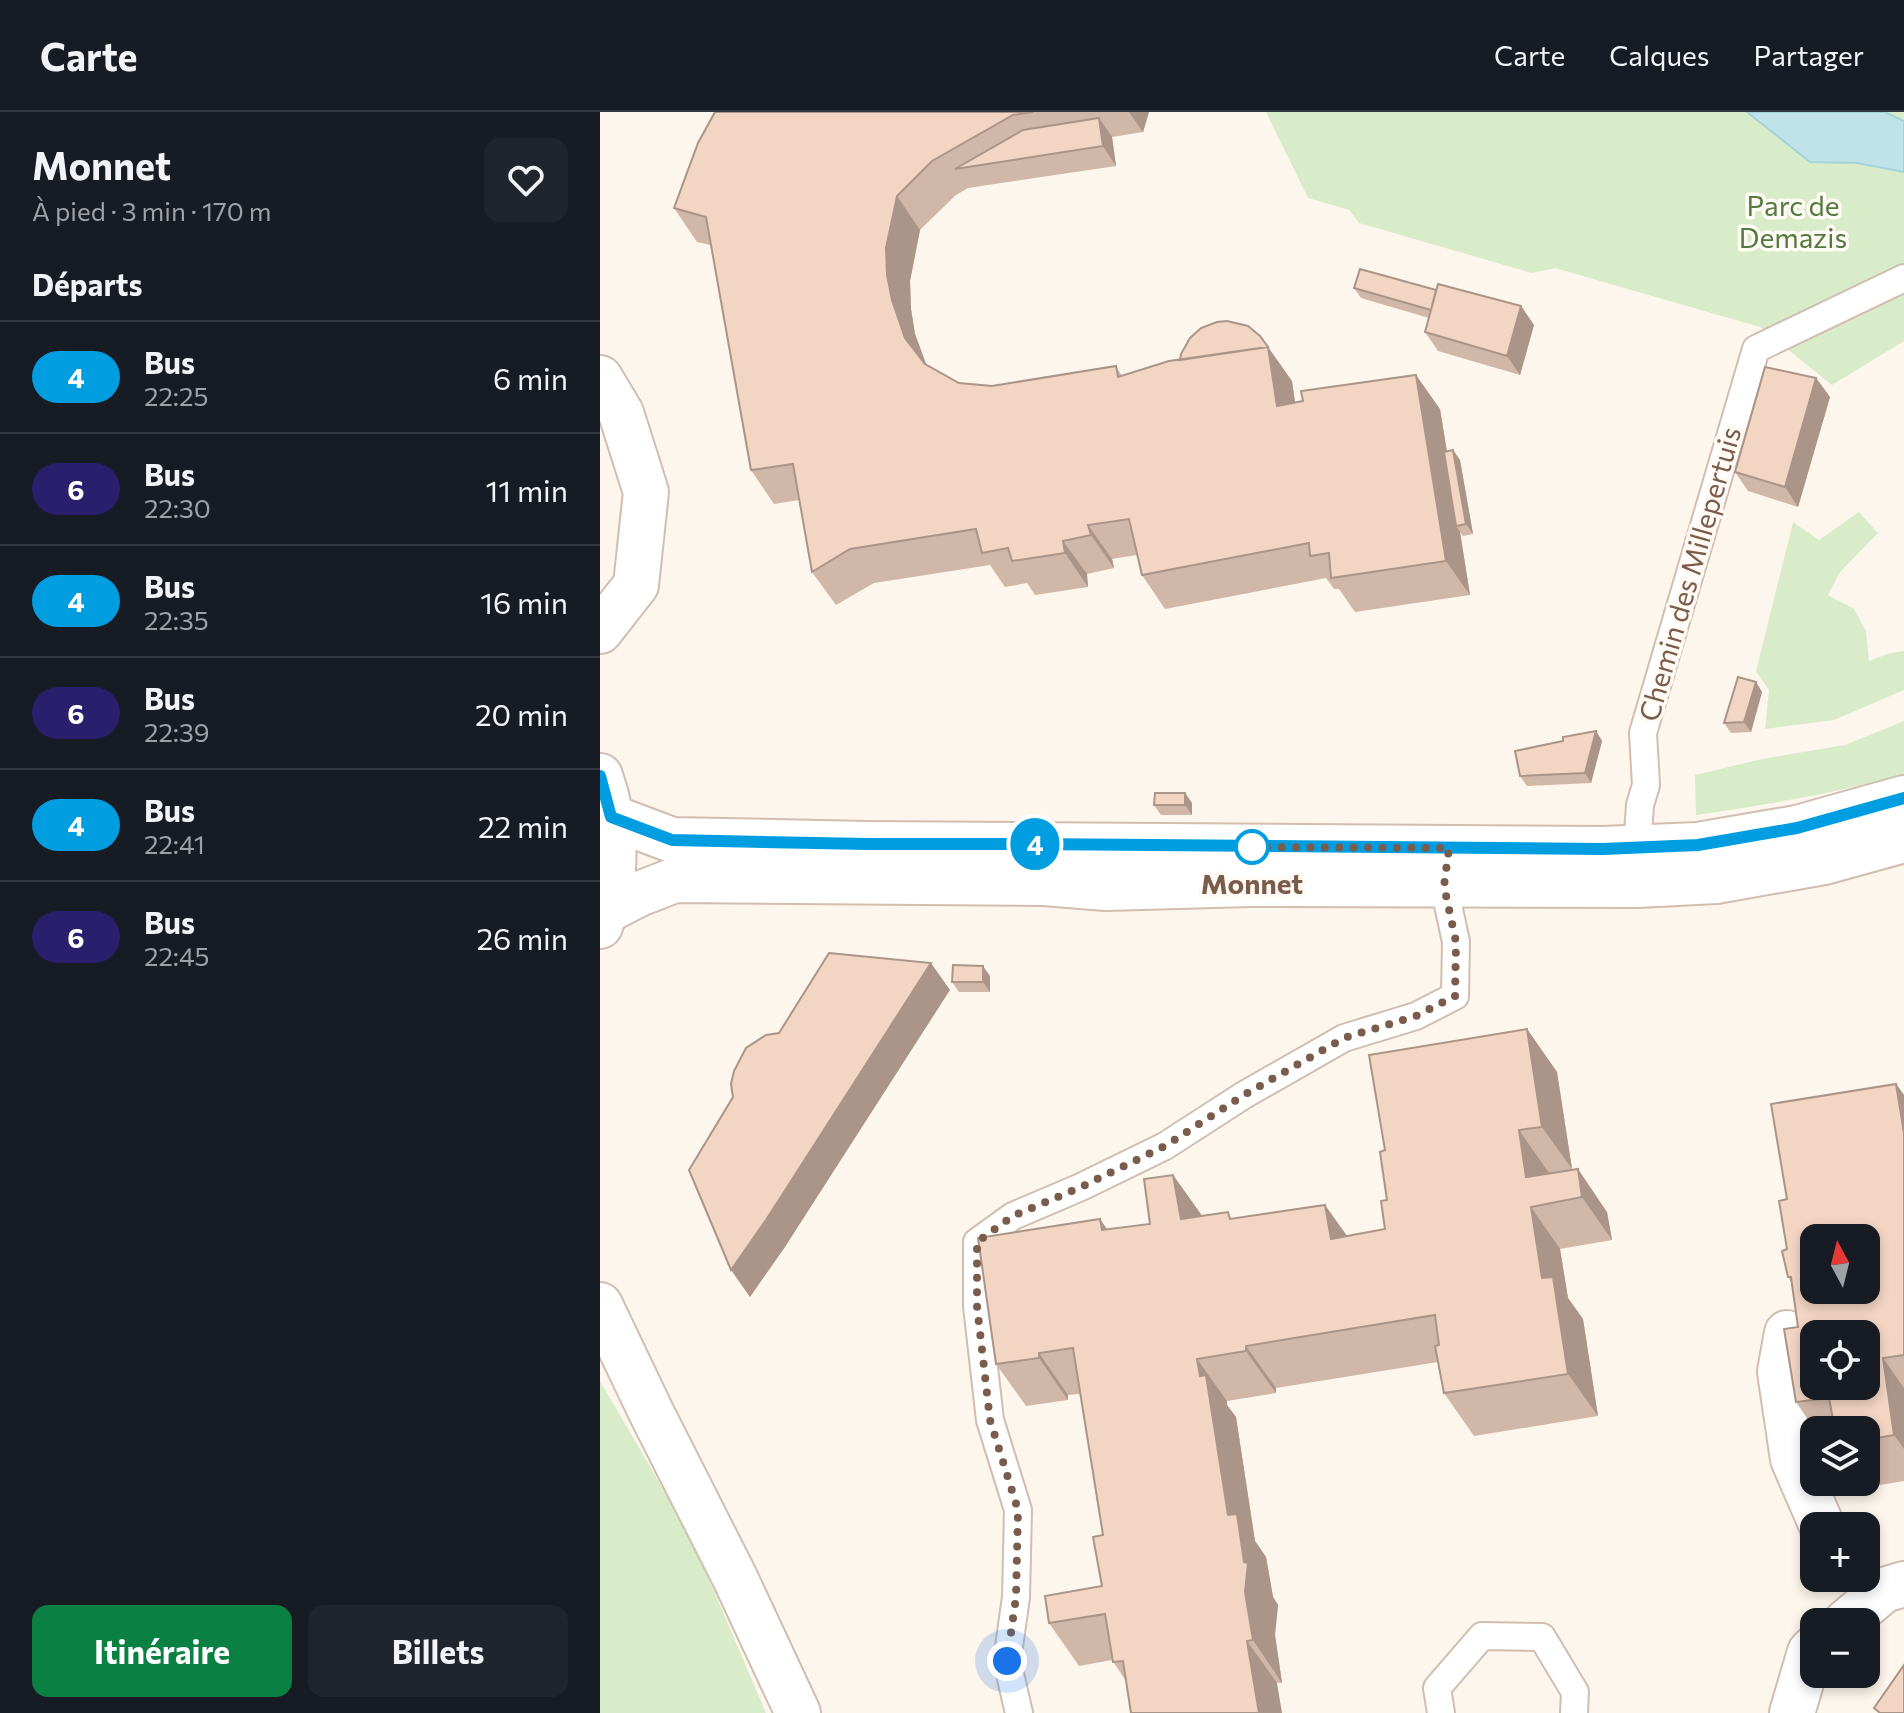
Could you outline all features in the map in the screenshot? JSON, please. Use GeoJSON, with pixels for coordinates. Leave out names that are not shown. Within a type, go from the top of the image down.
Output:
{"type":"FeatureCollection","features":[{"type":"Feature","properties":{"kind":"street"},"geometry":{"type":"LineString","coordinates":[[600,378],[621,413],[646,492],[636,585],[600,631]]}},
{"type":"Feature","properties":{"kind":"street"},"geometry":{"type":"LineString","coordinates":[[600,776],[611,817],[614,864],[603,918]]}},
{"type":"Feature","properties":{"kind":"street"},"geometry":{"type":"LineString","coordinates":[[603,918],[639,894],[675,880],[1044,883],[1106,888],[1251,884],[1698,845],[1797,828],[1904,798]]}},
{"type":"Feature","properties":{"kind":"street"},"geometry":{"type":"LineString","coordinates":[[611,817],[672,840],[1030,844],[1446,867],[1637,885],[1716,881],[1824,862],[1904,840]]}},
{"type":"Feature","properties":{"kind":"street"},"geometry":{"type":"LineString","coordinates":[[600,1305],[798,1713]]}},
{"type":"Feature","properties":{"kind":"street"},"geometry":{"type":"LineString","coordinates":[[1787,1333],[1780,1372],[1793,1459],[1816,1512]]}},
{"type":"Feature","properties":{"kind":"street"},"geometry":{"type":"LineString","coordinates":[[1853,1603],[1904,1584]]}},
{"type":"Feature","properties":{"kind":"street"},"geometry":{"type":"LineString","coordinates":[[1792,1713],[1800,1686]]}},
{"type":"Feature","properties":{"kind":"lane","name":"Chemin des Millepertuis"},"geometry":{"type":"LineString","coordinates":[[1637,848],[1640,805],[1646,785],[1643,733],[1756,349],[1904,278]]}},
{"type":"Feature","properties":{"kind":"lane"},"geometry":{"type":"LineString","coordinates":[[1019,1713],[1007,1661],[1016,1597],[1018,1510],[990,1420],[977,1306],[977,1242],[1013,1216],[1165,1146],[1244,1095],[1344,1038],[1416,1016],[1455,996],[1456,942],[1446,867]]}},
{"type":"Feature","properties":{"kind":"lane"},"geometry":{"type":"LineString","coordinates":[[1441,1713],[1437,1688],[1482,1636],[1542,1637],[1575,1692],[1574,1713]]}},
{"type":"Feature","properties":{"kind":"green space","name":"Parc de Demazis"},"geometry":{"type":"Polygon","coordinates":[[[1266,112],[1904,112],[1904,341],[1832,385],[1760,327],[1555,268],[1532,273],[1359,223],[1349,210],[1308,198],[1266,112]]]}},
{"type":"Feature","properties":{"kind":"green space"},"geometry":{"type":"Polygon","coordinates":[[[1859,512],[1878,533],[1840,572],[1828,595],[1854,609],[1866,631],[1869,661],[1904,651],[1904,690],[1834,720],[1765,729],[1769,690],[1756,671],[1793,522],[1819,540],[1859,512]]]}},
{"type":"Feature","properties":{"kind":"green space"},"geometry":{"type":"Polygon","coordinates":[[[1904,721],[1904,775],[1800,798],[1696,815],[1695,775],[1762,759],[1845,745],[1904,721]]]}},
{"type":"Feature","properties":{"kind":"green space"},"geometry":{"type":"Polygon","coordinates":[[[600,1381],[690,1535],[766,1713],[600,1713],[600,1381]]]}},
{"type":"Feature","properties":{"kind":"water"},"geometry":{"type":"Polygon","coordinates":[[[1747,112],[1885,112],[1904,121],[1904,172],[1857,163],[1810,162],[1747,112]]]}},
{"type":"Feature","properties":{"kind":"building"},"geometry":{"type":"Polygon","coordinates":[[[715,112],[1033,112],[1013,115],[932,161],[897,196],[886,248],[887,275],[905,338],[925,364],[959,383],[992,386],[1116,366],[1118,377],[1169,361],[1268,347],[1277,406],[1303,401],[1301,391],[1416,375],[1446,561],[1331,578],[1329,553],[1310,556],[1309,543],[1142,575],[1129,519],[1088,525],[1091,535],[1063,541],[1065,553],[1012,561],[1008,548],[982,553],[976,529],[850,549],[812,572],[793,464],[751,470],[706,217],[674,208],[698,143],[715,112]]]}},
{"type":"Feature","properties":{"kind":"building"},"geometry":{"type":"Polygon","coordinates":[[[1099,118],[1103,146],[955,169],[1023,130],[1099,118]]]}},
{"type":"Feature","properties":{"kind":"building"},"geometry":{"type":"Polygon","coordinates":[[[1360,269],[1436,290],[1431,310],[1354,288],[1360,269]]]}},
{"type":"Feature","properties":{"kind":"building"},"geometry":{"type":"Polygon","coordinates":[[[1438,284],[1521,306],[1507,356],[1425,332],[1438,284]]]}},
{"type":"Feature","properties":{"kind":"building"},"geometry":{"type":"Polygon","coordinates":[[[1227,321],[1248,326],[1268,347],[1180,360],[1190,338],[1201,328],[1227,321]]]}},
{"type":"Feature","properties":{"kind":"building"},"geometry":{"type":"Polygon","coordinates":[[[1765,367],[1816,378],[1785,487],[1735,472],[1765,367]]]}},
{"type":"Feature","properties":{"kind":"building"},"geometry":{"type":"Polygon","coordinates":[[[1453,450],[1466,524],[1456,526],[1444,452],[1453,450]]]}},
{"type":"Feature","properties":{"kind":"building"},"geometry":{"type":"Polygon","coordinates":[[[1738,677],[1756,682],[1744,722],[1724,723],[1738,677]]]}},
{"type":"Feature","properties":{"kind":"building"},"geometry":{"type":"Polygon","coordinates":[[[1596,731],[1585,773],[1520,776],[1515,751],[1596,731]]]}},
{"type":"Feature","properties":{"kind":"building"},"geometry":{"type":"Polygon","coordinates":[[[1155,793],[1185,793],[1185,805],[1154,805],[1155,793]]]}},
{"type":"Feature","properties":{"kind":"building"},"geometry":{"type":"Polygon","coordinates":[[[829,953],[931,963],[731,1270],[689,1170],[733,1097],[731,1084],[734,1071],[746,1048],[766,1035],[779,1033],[829,953]]]}},
{"type":"Feature","properties":{"kind":"building"},"geometry":{"type":"Polygon","coordinates":[[[953,965],[983,966],[983,982],[952,982],[953,965]]]}},
{"type":"Feature","properties":{"kind":"building"},"geometry":{"type":"Polygon","coordinates":[[[1527,1029],[1542,1127],[1519,1130],[1526,1177],[1578,1169],[1582,1197],[1531,1207],[1542,1278],[1553,1277],[1568,1374],[1444,1393],[1435,1346],[1439,1345],[1435,1315],[1246,1346],[1246,1351],[1197,1359],[1200,1376],[1206,1375],[1228,1515],[1237,1514],[1244,1562],[1248,1563],[1245,1592],[1253,1640],[1247,1641],[1259,1713],[1131,1713],[1123,1661],[1113,1662],[1105,1614],[1049,1623],[1045,1596],[1102,1586],[1093,1537],[1103,1535],[1073,1348],[1039,1353],[1039,1358],[996,1364],[978,1238],[1100,1219],[1102,1230],[1150,1224],[1144,1179],[1173,1175],[1181,1219],[1228,1212],[1230,1219],[1325,1205],[1331,1239],[1385,1229],[1381,1201],[1387,1200],[1380,1152],[1385,1150],[1369,1055],[1527,1029]]]}},
{"type":"Feature","properties":{"kind":"building"},"geometry":{"type":"Polygon","coordinates":[[[1896,1084],[1904,1133],[1904,1355],[1883,1358],[1894,1435],[1880,1438],[1880,1416],[1832,1416],[1829,1400],[1880,1400],[1880,1320],[1800,1320],[1800,1400],[1812,1400],[1796,1402],[1784,1329],[1798,1327],[1791,1277],[1788,1277],[1782,1251],[1787,1249],[1779,1201],[1787,1199],[1771,1104],[1896,1084]]]}},
{"type":"Feature","properties":{"kind":"building"},"geometry":{"type":"Polygon","coordinates":[[[1904,1665],[1904,1713],[1880,1713],[1874,1708],[1904,1665]]]}},
{"type":"Feature","properties":{"kind":"bus line","name":"4"},"geometry":{"type":"LineString","coordinates":[[600,776],[611,817],[672,840],[868,844],[1637,848],[1698,845],[1797,828],[1904,798]]}},
{"type":"Feature","properties":{"kind":"place","name":"Monnet"},"geometry":{"type":"Point","coordinates":[1252,847]}},
{"type":"Feature","properties":{"kind":"route"},"geometry":{"type":"LineString","coordinates":[[1007,1661],[1016,1597],[1018,1510],[990,1420],[977,1306],[977,1242],[1013,1216],[1165,1146],[1244,1095],[1344,1038],[1416,1016],[1455,996],[1456,942],[1444,886],[1449,848],[1242,847],[1252,847]]}}]}
